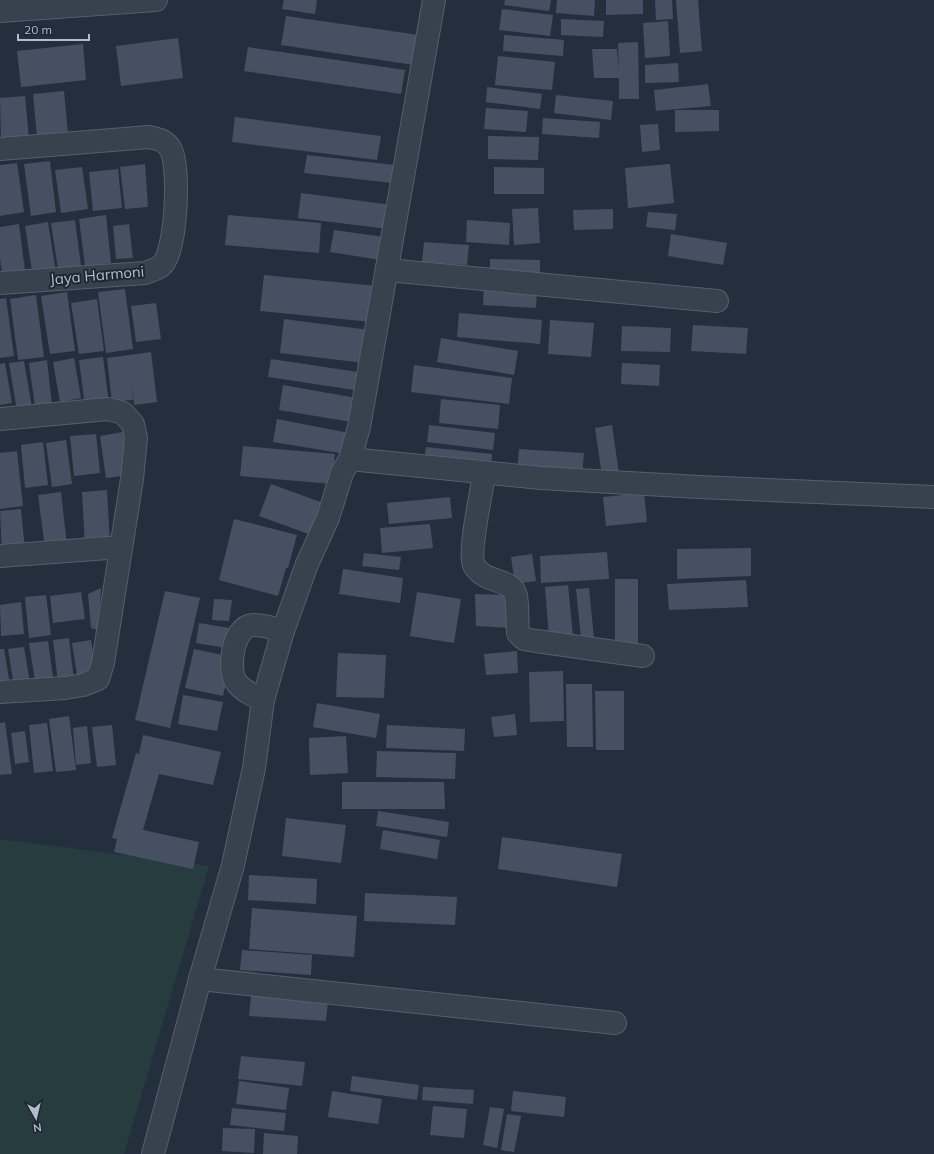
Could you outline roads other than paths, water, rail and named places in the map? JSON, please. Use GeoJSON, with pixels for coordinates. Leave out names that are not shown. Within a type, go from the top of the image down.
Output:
{"type":"FeatureCollection","features":[{"type":"Feature","properties":{"kind":"street"},"geometry":{"type":"LineString","coordinates":[[0,11],[156,0]]}},
{"type":"Feature","properties":{"kind":"street"},"geometry":{"type":"LineString","coordinates":[[153,1154],[200,979],[233,865],[254,768],[263,700],[283,631],[308,564],[328,518],[342,473],[350,459],[364,403],[367,373],[387,270],[434,0]]}},
{"type":"Feature","properties":{"kind":"street","name":"Jaya Harmoni"},"geometry":{"type":"LineString","coordinates":[[0,149],[149,137],[163,140],[171,150],[175,164],[176,210],[171,249],[162,265],[145,273],[0,283]]}},
{"type":"Feature","properties":{"kind":"street"},"geometry":{"type":"LineString","coordinates":[[387,270],[717,301]]}},
{"type":"Feature","properties":{"kind":"street"},"geometry":{"type":"LineString","coordinates":[[0,420],[108,409],[123,412],[133,424],[136,438],[132,479],[103,663],[98,679],[83,685],[65,688],[0,692]]}},
{"type":"Feature","properties":{"kind":"street"},"geometry":{"type":"LineString","coordinates":[[350,459],[484,474],[541,478],[934,497]]}},
{"type":"Feature","properties":{"kind":"street"},"geometry":{"type":"LineString","coordinates":[[484,474],[472,550],[474,563],[480,573],[512,587],[516,596],[518,633],[524,639],[536,642],[643,656]]}},
{"type":"Feature","properties":{"kind":"street"},"geometry":{"type":"LineString","coordinates":[[0,556],[121,547]]}},
{"type":"Feature","properties":{"kind":"street"},"geometry":{"type":"LineString","coordinates":[[263,700],[254,696],[236,683],[232,665],[234,645],[237,636],[244,628],[252,625],[283,631]]}},
{"type":"Feature","properties":{"kind":"street"},"geometry":{"type":"LineString","coordinates":[[200,979],[615,1023]]}}]}
